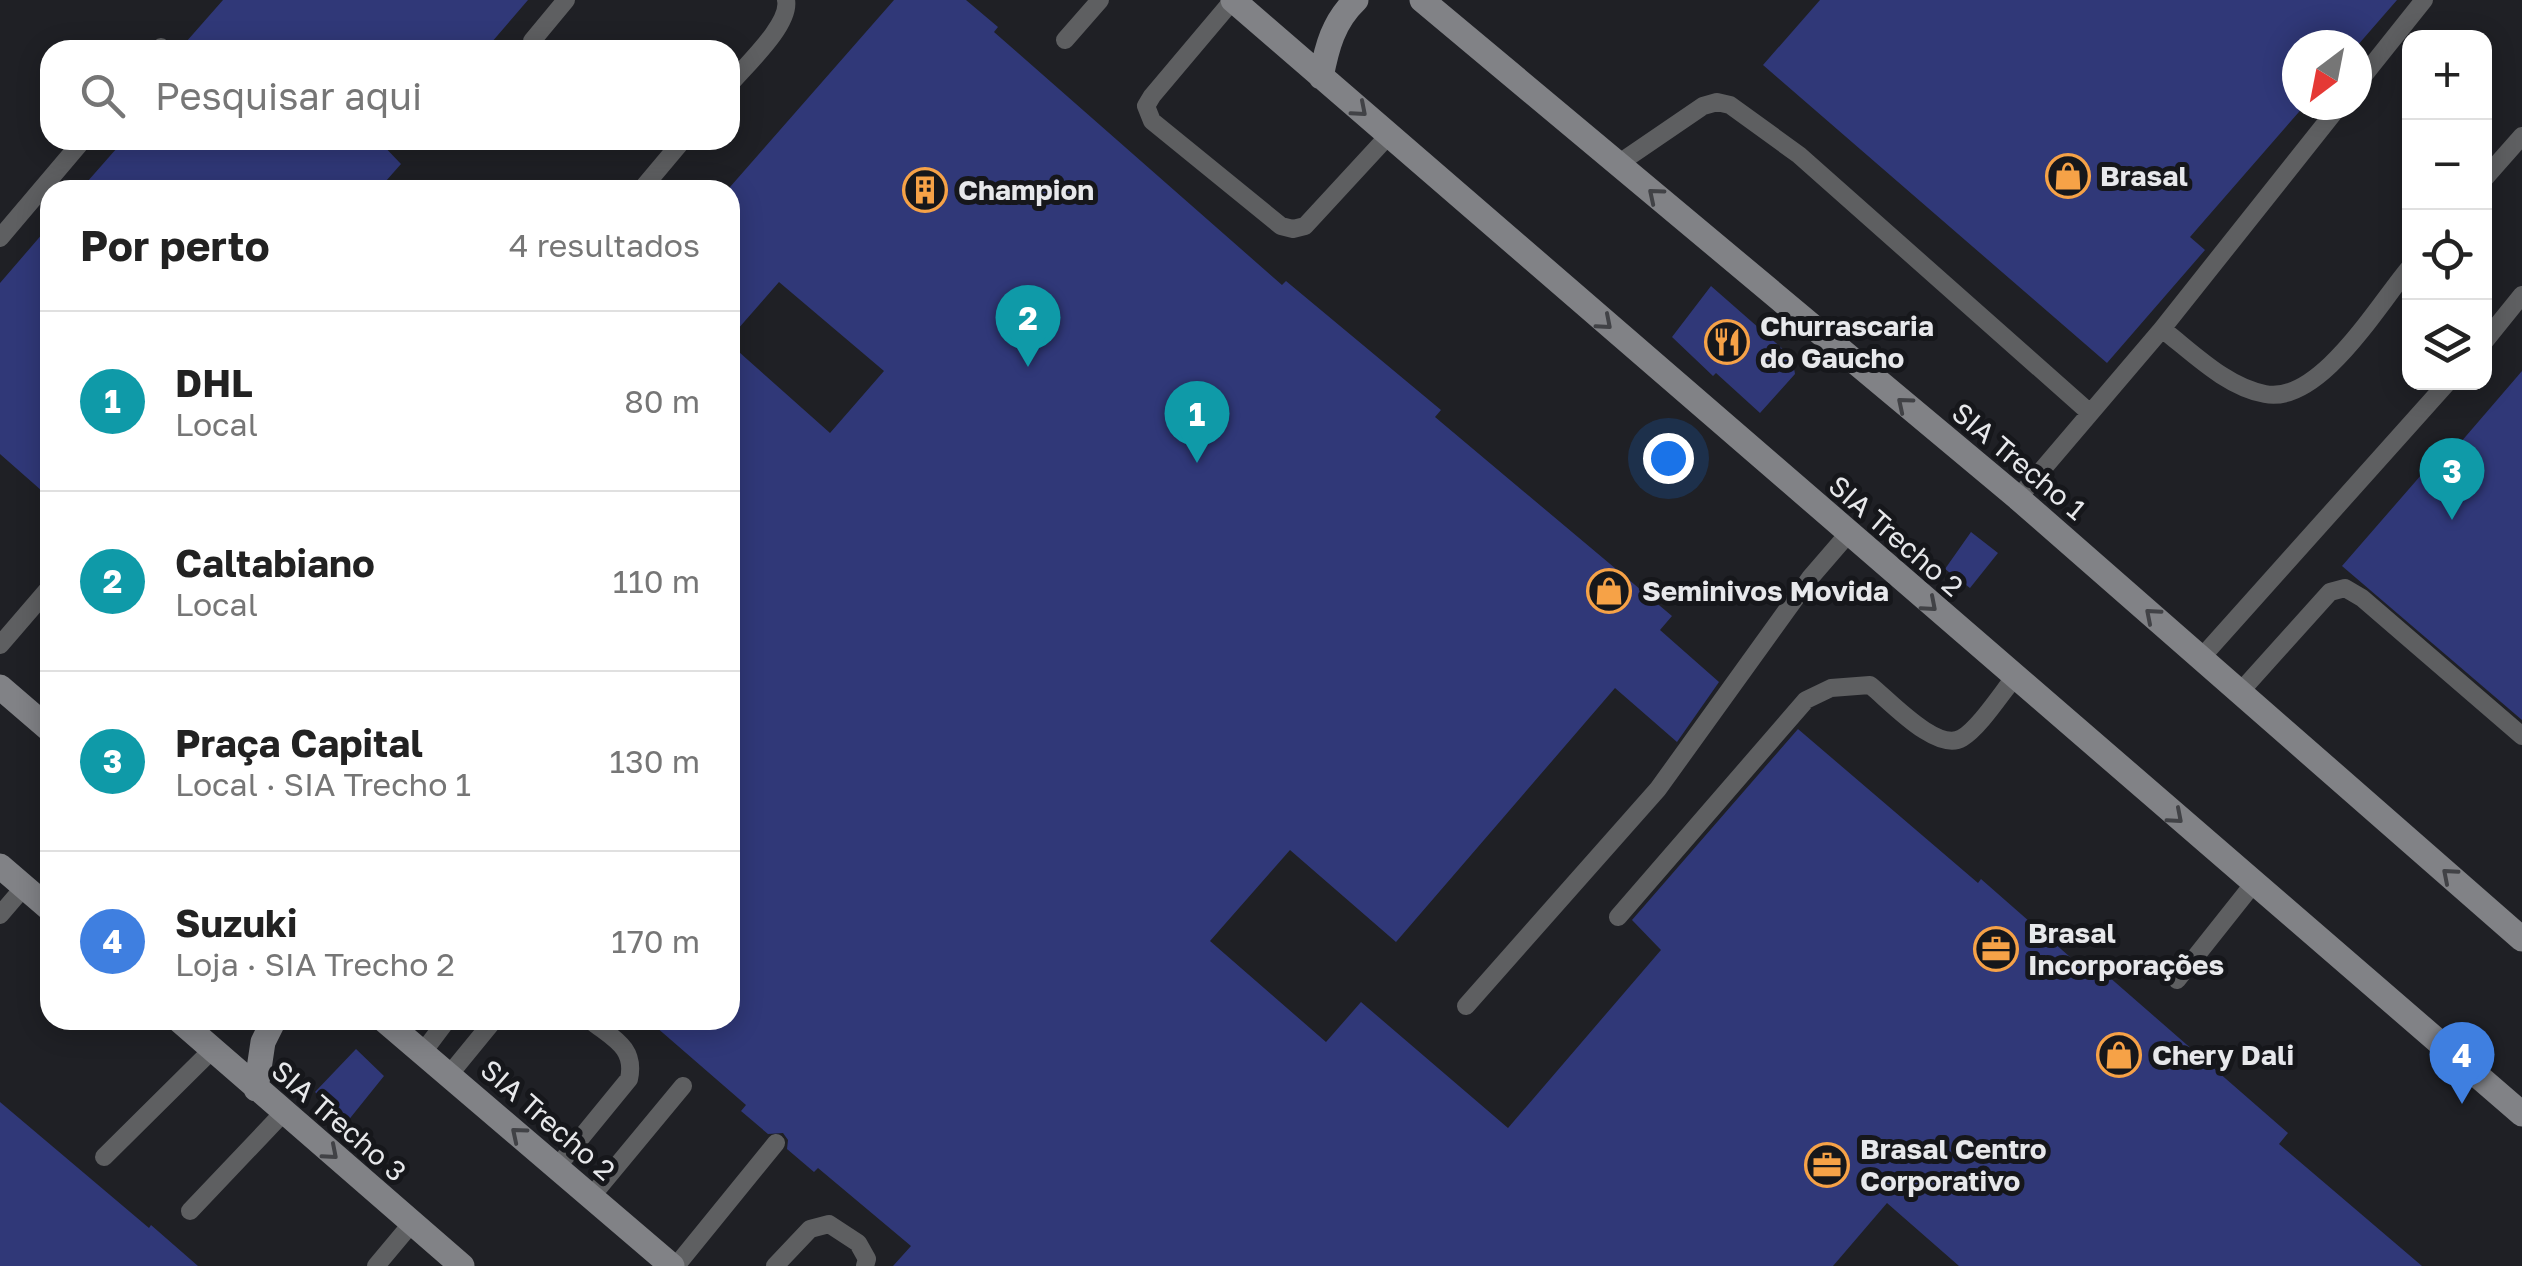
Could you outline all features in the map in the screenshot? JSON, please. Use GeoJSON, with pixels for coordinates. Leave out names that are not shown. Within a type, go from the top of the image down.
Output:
{"type":"FeatureCollection","features":[{"type":"Feature","properties":{"kind":"main road","name":"SIA Trecho 2"},"geometry":{"type":"LineString","coordinates":[[1234,0],[2522,1114]]}},
{"type":"Feature","properties":{"kind":"main road"},"geometry":{"type":"LineString","coordinates":[[1321,77],[1328,40],[1356,0]]}},
{"type":"Feature","properties":{"kind":"main road","name":"SIA Trecho 1"},"geometry":{"type":"LineString","coordinates":[[1422,0],[2018,498],[2522,940]]}},
{"type":"Feature","properties":{"kind":"main road"},"geometry":{"type":"LineString","coordinates":[[0,687],[40,721]]}},
{"type":"Feature","properties":{"kind":"main road"},"geometry":{"type":"LineString","coordinates":[[0,866],[40,901]]}},
{"type":"Feature","properties":{"kind":"main road","name":"SIA Trecho 3"},"geometry":{"type":"LineString","coordinates":[[189,1030],[462,1266]]}},
{"type":"Feature","properties":{"kind":"main road"},"geometry":{"type":"LineString","coordinates":[[256,1089],[263,1042],[269,1030]]}},
{"type":"Feature","properties":{"kind":"main road","name":"SIA Trecho 2"},"geometry":{"type":"LineString","coordinates":[[396,1030],[674,1266]]}},
{"type":"Feature","properties":{"kind":"lane"},"geometry":{"type":"LineString","coordinates":[[533,40],[566,0]]}},
{"type":"Feature","properties":{"kind":"lane"},"geometry":{"type":"LineString","coordinates":[[740,72],[780,24],[788,9],[786,0]]}},
{"type":"Feature","properties":{"kind":"lane"},"geometry":{"type":"LineString","coordinates":[[1065,40],[1100,0]]}},
{"type":"Feature","properties":{"kind":"lane"},"geometry":{"type":"LineString","coordinates":[[1234,0],[1152,96],[1146,106],[1152,121],[1281,226],[1293,229],[1305,226],[1389,135]]}},
{"type":"Feature","properties":{"kind":"lane"},"geometry":{"type":"LineString","coordinates":[[2372,65],[2424,0]]}},
{"type":"Feature","properties":{"kind":"lane"},"geometry":{"type":"LineString","coordinates":[[1618,164],[1703,106],[1717,102],[1730,105],[1799,155],[2090,413]]}},
{"type":"Feature","properties":{"kind":"lane"},"geometry":{"type":"LineString","coordinates":[[2018,498],[2162,329],[2328,120]]}},
{"type":"Feature","properties":{"kind":"lane"},"geometry":{"type":"LineString","coordinates":[[2492,171],[2522,136]]}},
{"type":"Feature","properties":{"kind":"lane"},"geometry":{"type":"LineString","coordinates":[[49,180],[75,150]]}},
{"type":"Feature","properties":{"kind":"lane"},"geometry":{"type":"LineString","coordinates":[[649,180],[674,150]]}},
{"type":"Feature","properties":{"kind":"lane"},"geometry":{"type":"LineString","coordinates":[[0,238],[40,191]]}},
{"type":"Feature","properties":{"kind":"lane"},"geometry":{"type":"LineString","coordinates":[[2162,329],[2225,377],[2266,395],[2288,393],[2337,362],[2402,277]]}},
{"type":"Feature","properties":{"kind":"lane"},"geometry":{"type":"LineString","coordinates":[[2492,332],[2522,295]]}},
{"type":"Feature","properties":{"kind":"lane"},"geometry":{"type":"LineString","coordinates":[[2201,658],[2441,390]]}},
{"type":"Feature","properties":{"kind":"lane"},"geometry":{"type":"LineString","coordinates":[[1466,1006],[1658,789],[1810,578],[1848,534]]}},
{"type":"Feature","properties":{"kind":"lane"},"geometry":{"type":"LineString","coordinates":[[2240,692],[2330,592],[2345,588],[2362,598],[2522,736]]}},
{"type":"Feature","properties":{"kind":"lane"},"geometry":{"type":"LineString","coordinates":[[0,645],[40,599]]}},
{"type":"Feature","properties":{"kind":"lane"},"geometry":{"type":"LineString","coordinates":[[1618,917],[1806,700],[1831,688],[1870,685],[1936,740],[1952,742],[1965,737],[2014,678]]}},
{"type":"Feature","properties":{"kind":"lane"},"geometry":{"type":"LineString","coordinates":[[2177,980],[2254,883]]}},
{"type":"Feature","properties":{"kind":"lane"},"geometry":{"type":"LineString","coordinates":[[0,914],[24,887]]}},
{"type":"Feature","properties":{"kind":"lane"},"geometry":{"type":"LineString","coordinates":[[423,1052],[440,1030]]}},
{"type":"Feature","properties":{"kind":"lane"},"geometry":{"type":"LineString","coordinates":[[449,1075],[486,1030]]}},
{"type":"Feature","properties":{"kind":"lane"},"geometry":{"type":"LineString","coordinates":[[556,1167],[629,1079],[632,1064],[626,1049],[602,1030]]}},
{"type":"Feature","properties":{"kind":"lane"},"geometry":{"type":"LineString","coordinates":[[104,1157],[212,1050]]}},
{"type":"Feature","properties":{"kind":"lane"},"geometry":{"type":"LineString","coordinates":[[591,1197],[683,1086]]}},
{"type":"Feature","properties":{"kind":"lane"},"geometry":{"type":"LineString","coordinates":[[190,1211],[284,1112]]}},
{"type":"Feature","properties":{"kind":"lane"},"geometry":{"type":"LineString","coordinates":[[674,1266],[776,1143]]}},
{"type":"Feature","properties":{"kind":"lane"},"geometry":{"type":"LineString","coordinates":[[376,1266],[412,1223]]}},
{"type":"Feature","properties":{"kind":"lane"},"geometry":{"type":"LineString","coordinates":[[775,1266],[810,1228],[828,1224],[858,1243],[867,1259],[865,1266]]}},
{"type":"Feature","properties":{"kind":"building"},"geometry":{"type":"Polygon","coordinates":[[[223,0],[528,0],[494,40],[188,40],[223,0]]]}},
{"type":"Feature","properties":{"kind":"building"},"geometry":{"type":"Polygon","coordinates":[[[894,0],[966,0],[998,27],[994,32],[1282,285],[1286,281],[1441,410],[1435,417],[1672,616],[1660,630],[1719,682],[1677,742],[1615,688],[1396,942],[1290,850],[1210,941],[1326,1042],[1361,1002],[1508,1128],[1661,950],[1632,920],[1798,729],[1978,883],[1981,879],[2101,984],[2108,976],[2288,1133],[2279,1144],[2422,1266],[1959,1266],[1887,1203],[1833,1266],[893,1266],[911,1246],[818,1168],[814,1172],[787,1149],[788,1140],[783,1133],[768,1134],[741,1111],[746,1105],[660,1030],[740,1030],[740,353],[830,433],[884,371],[779,282],[740,327],[740,180],[736,180],[894,0]]]}},
{"type":"Feature","properties":{"kind":"building","name":"Brasal"},"geometry":{"type":"Polygon","coordinates":[[[1820,0],[2397,0],[2371,30],[2282,30],[2282,120],[2292,120],[2190,237],[2205,250],[2107,363],[1763,65],[1820,0]]]}},
{"type":"Feature","properties":{"kind":"building"},"geometry":{"type":"Polygon","coordinates":[[[115,150],[388,150],[401,164],[387,180],[89,180],[115,150]]]}},
{"type":"Feature","properties":{"kind":"building"},"geometry":{"type":"Polygon","coordinates":[[[40,237],[40,489],[0,454],[0,283],[40,237]]]}},
{"type":"Feature","properties":{"kind":"building"},"geometry":{"type":"Polygon","coordinates":[[[1711,286],[1792,357],[1795,374],[1760,413],[1672,337],[1711,286]]]}},
{"type":"Feature","properties":{"kind":"building"},"geometry":{"type":"Polygon","coordinates":[[[2522,371],[2522,720],[2342,566],[2442,451],[2448,457],[2522,371]]]}},
{"type":"Feature","properties":{"kind":"building"},"geometry":{"type":"Polygon","coordinates":[[[1971,532],[1998,553],[1970,588],[1945,569],[1971,532]]]}},
{"type":"Feature","properties":{"kind":"building"},"geometry":{"type":"Polygon","coordinates":[[[356,1049],[384,1076],[347,1122],[315,1092],[356,1049]]]}},
{"type":"Feature","properties":{"kind":"building"},"geometry":{"type":"Polygon","coordinates":[[[0,1102],[149,1228],[151,1225],[198,1266],[0,1266],[0,1102]]]}},
{"type":"Feature","properties":{"kind":"place","name":"Brasal"},"geometry":{"type":"Point","coordinates":[2068,176]}},
{"type":"Feature","properties":{"kind":"place","name":"Champion"},"geometry":{"type":"Point","coordinates":[925,190]}},
{"type":"Feature","properties":{"kind":"place","name":"Churrascaria do Gaucho"},"geometry":{"type":"Point","coordinates":[1727,342]}},
{"type":"Feature","properties":{"kind":"place","name":"Caltabiano"},"geometry":{"type":"Point","coordinates":[1028,367]}},
{"type":"Feature","properties":{"kind":"place","name":"DHL"},"geometry":{"type":"Point","coordinates":[1197,463]}},
{"type":"Feature","properties":{"kind":"place","name":"Praça Capital"},"geometry":{"type":"Point","coordinates":[2452,520]}},
{"type":"Feature","properties":{"kind":"place","name":"Seminivos Movida"},"geometry":{"type":"Point","coordinates":[1609,591]}},
{"type":"Feature","properties":{"kind":"place","name":"Brasal Incorporações"},"geometry":{"type":"Point","coordinates":[1996,949]}},
{"type":"Feature","properties":{"kind":"place","name":"Chery Dali"},"geometry":{"type":"Point","coordinates":[2119,1055]}},
{"type":"Feature","properties":{"kind":"place","name":"Suzuki"},"geometry":{"type":"Point","coordinates":[2462,1104]}},
{"type":"Feature","properties":{"kind":"place","name":"Brasal Centro Corporativo"},"geometry":{"type":"Point","coordinates":[1827,1165]}}]}
